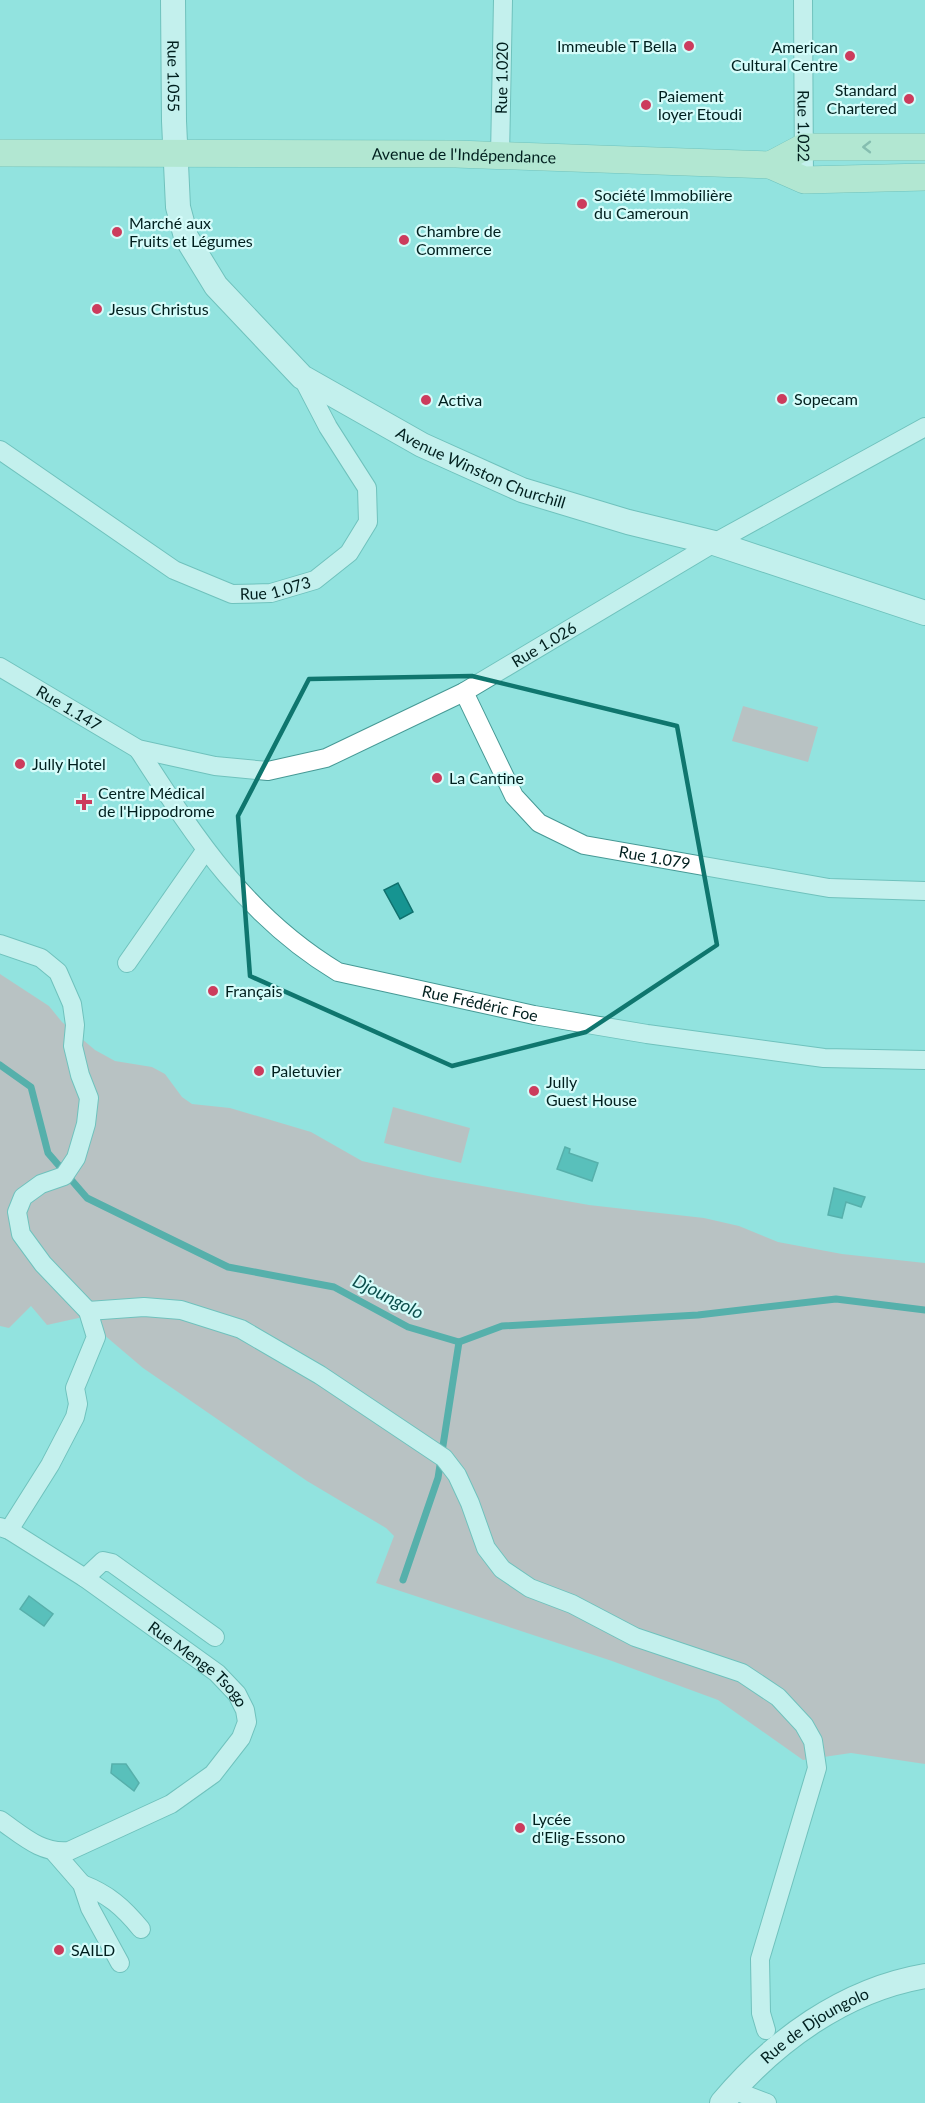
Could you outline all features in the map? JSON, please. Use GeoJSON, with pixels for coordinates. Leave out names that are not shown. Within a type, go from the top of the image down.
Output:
{"type":"FeatureCollection","features":[{"type":"Feature","properties":{"kind":"main road"},"geometry":{"type":"LineString","coordinates":[[770,165],[804,147],[925,147]]}},
{"type":"Feature","properties":{"kind":"main road","name":"Avenue de l'Indépendance"},"geometry":{"type":"LineString","coordinates":[[0,153],[500,156],[770,165],[804,180],[925,177]]}},
{"type":"Feature","properties":{"kind":"street","name":"Rue 1.055"},"geometry":{"type":"LineString","coordinates":[[173,0],[176,154]]}},
{"type":"Feature","properties":{"kind":"street","name":"Rue 1.020"},"geometry":{"type":"LineString","coordinates":[[500,156],[503,0]]}},
{"type":"Feature","properties":{"kind":"street","name":"Rue 1.022"},"geometry":{"type":"LineString","coordinates":[[803,0],[804,180]]}},
{"type":"Feature","properties":{"kind":"street","name":"Avenue Winston Churchill"},"geometry":{"type":"LineString","coordinates":[[176,154],[178,207],[186,237],[216,286],[302,377],[422,445],[522,489],[628,522],[714,543],[925,613]]}},
{"type":"Feature","properties":{"kind":"street","name":"Rue 1.073"},"geometry":{"type":"LineString","coordinates":[[0,450],[174,570],[232,594],[271,593],[315,580],[349,553],[368,522],[367,488],[328,427],[302,377]]}},
{"type":"Feature","properties":{"kind":"street","name":"Rue 1.026"},"geometry":{"type":"LineString","coordinates":[[138,749],[215,766],[268,771],[326,758],[464,692],[714,543],[925,427]]}},
{"type":"Feature","properties":{"kind":"street","name":"Rue 1.147"},"geometry":{"type":"LineString","coordinates":[[0,667],[138,749]]}},
{"type":"Feature","properties":{"kind":"street","name":"Rue 1.079"},"geometry":{"type":"LineString","coordinates":[[464,692],[514,796],[539,823],[584,844],[829,888],[925,891]]}},
{"type":"Feature","properties":{"kind":"street","name":"Rue Frédéric Foe"},"geometry":{"type":"LineString","coordinates":[[138,749],[205,851],[254,907],[315,958],[338,972],[534,1015],[647,1034],[824,1058],[925,1060]]}},
{"type":"Feature","properties":{"kind":"street"},"geometry":{"type":"LineString","coordinates":[[127,963],[205,851]]}},
{"type":"Feature","properties":{"kind":"street"},"geometry":{"type":"LineString","coordinates":[[0,944],[41,958],[58,972],[72,1004],[75,1025],[73,1046],[80,1075],[89,1098],[86,1124],[76,1158],[64,1176],[41,1184],[23,1197],[17,1212],[21,1234],[43,1264],[88,1311],[96,1337],[75,1388],[78,1404],[75,1417],[50,1465],[5,1528]]}},
{"type":"Feature","properties":{"kind":"street"},"geometry":{"type":"LineString","coordinates":[[88,1311],[144,1307],[182,1310],[251,1335],[320,1375],[444,1458],[457,1475],[486,1548],[502,1569],[530,1588],[572,1604],[635,1637],[742,1673],[778,1697],[804,1725],[813,1740],[817,1768],[760,1959],[761,2013],[766,2030]]}},
{"type":"Feature","properties":{"kind":"street","name":"Rue Menge Tsogo"},"geometry":{"type":"LineString","coordinates":[[5,1528],[85,1578],[218,1673],[237,1694],[245,1710],[247,1722],[241,1737],[213,1774],[171,1804],[107,1836],[69,1851],[55,1853]]}},
{"type":"Feature","properties":{"kind":"street"},"geometry":{"type":"LineString","coordinates":[[85,1578],[103,1561],[112,1563],[215,1637]]}},
{"type":"Feature","properties":{"kind":"street"},"geometry":{"type":"LineString","coordinates":[[0,1820],[40,1848],[55,1853],[82,1884],[90,1908],[120,1963]]}},
{"type":"Feature","properties":{"kind":"street"},"geometry":{"type":"LineString","coordinates":[[82,1884],[103,1892],[141,1929]]}},
{"type":"Feature","properties":{"kind":"street","name":"Rue de Djoungolo"},"geometry":{"type":"LineString","coordinates":[[728,2096],[797,2031],[841,2004],[888,1984],[925,1976]]}},
{"type":"Feature","properties":{"kind":"street"},"geometry":{"type":"LineString","coordinates":[[728,2096],[767,2103]]}},
{"type":"Feature","properties":{"kind":"highlighted area"},"geometry":{"type":"Polygon","coordinates":[[[472,676],[677,726],[717,945],[586,1032],[452,1066],[250,976],[238,816],[309,679],[472,676]]]}},
{"type":"Feature","properties":{"kind":"shaded area"},"geometry":{"type":"Polygon","coordinates":[[[743,706],[818,727],[808,762],[732,741],[743,706]]]}},
{"type":"Feature","properties":{"kind":"shaded area"},"geometry":{"type":"Polygon","coordinates":[[[0,974],[49,1006],[62,1022],[95,1050],[115,1061],[152,1067],[165,1074],[182,1097],[192,1104],[230,1108],[311,1132],[362,1161],[432,1177],[589,1205],[704,1218],[739,1226],[778,1242],[842,1254],[925,1263],[925,1764],[851,1753],[803,1760],[718,1700],[612,1661],[376,1583],[394,1536],[386,1528],[307,1481],[143,1368],[83,1317],[47,1325],[31,1306],[9,1328],[0,1326],[0,974]]]}},
{"type":"Feature","properties":{"kind":"shaded area"},"geometry":{"type":"Polygon","coordinates":[[[393,1107],[470,1128],[461,1163],[384,1143],[393,1107]]]}},
{"type":"Feature","properties":{"kind":"water"},"geometry":{"type":"Polygon","coordinates":[[[398,883],[413,912],[400,919],[384,890],[398,883]]]}},
{"type":"Feature","properties":{"kind":"water"},"geometry":{"type":"Polygon","coordinates":[[[565,1147],[570,1149],[569,1153],[598,1163],[592,1181],[557,1169],[565,1147]]]}},
{"type":"Feature","properties":{"kind":"water"},"geometry":{"type":"Polygon","coordinates":[[[834,1188],[865,1197],[861,1207],[846,1202],[842,1218],[828,1215],[834,1188]]]}},
{"type":"Feature","properties":{"kind":"water"},"geometry":{"type":"Polygon","coordinates":[[[29,1596],[53,1614],[44,1626],[20,1609],[29,1596]]]}},
{"type":"Feature","properties":{"kind":"water"},"geometry":{"type":"Polygon","coordinates":[[[112,1764],[126,1764],[139,1783],[134,1791],[111,1773],[112,1764]]]}},
{"type":"Feature","properties":{"kind":"waterway","name":"Djoungolo"},"geometry":{"type":"LineString","coordinates":[[0,1065],[31,1087],[48,1153],[87,1198],[228,1267],[334,1287],[408,1327],[459,1342],[502,1326],[698,1315],[836,1299],[925,1310]]}},
{"type":"Feature","properties":{"kind":"waterway"},"geometry":{"type":"LineString","coordinates":[[403,1580],[438,1478],[459,1342]]}},
{"type":"Feature","properties":{"kind":"place","name":"Immeuble T Bella"},"geometry":{"type":"Point","coordinates":[689,46]}},
{"type":"Feature","properties":{"kind":"place","name":"American Cultural Centre"},"geometry":{"type":"Point","coordinates":[850,56]}},
{"type":"Feature","properties":{"kind":"place","name":"Standard Chartered"},"geometry":{"type":"Point","coordinates":[909,99]}},
{"type":"Feature","properties":{"kind":"place","name":"Paiement loyer Etoudi"},"geometry":{"type":"Point","coordinates":[646,105]}},
{"type":"Feature","properties":{"kind":"place","name":"Société Immobilière du Cameroun"},"geometry":{"type":"Point","coordinates":[582,204]}},
{"type":"Feature","properties":{"kind":"place","name":"Marché aux Fruits et Légumes"},"geometry":{"type":"Point","coordinates":[117,232]}},
{"type":"Feature","properties":{"kind":"place","name":"Chambre de Commerce"},"geometry":{"type":"Point","coordinates":[404,240]}},
{"type":"Feature","properties":{"kind":"place","name":"Jesus Christus"},"geometry":{"type":"Point","coordinates":[97,309]}},
{"type":"Feature","properties":{"kind":"place","name":"Sopecam"},"geometry":{"type":"Point","coordinates":[782,399]}},
{"type":"Feature","properties":{"kind":"place","name":"Activa"},"geometry":{"type":"Point","coordinates":[426,400]}},
{"type":"Feature","properties":{"kind":"place","name":"Jully Hotel"},"geometry":{"type":"Point","coordinates":[20,764]}},
{"type":"Feature","properties":{"kind":"place","name":"La Cantine"},"geometry":{"type":"Point","coordinates":[437,778]}},
{"type":"Feature","properties":{"kind":"place","name":"Centre Médical de l'Hippodrome"},"geometry":{"type":"Point","coordinates":[84,802]}},
{"type":"Feature","properties":{"kind":"place","name":"Français"},"geometry":{"type":"Point","coordinates":[213,991]}},
{"type":"Feature","properties":{"kind":"place","name":"Paletuvier"},"geometry":{"type":"Point","coordinates":[259,1071]}},
{"type":"Feature","properties":{"kind":"place","name":"Jully Guest House"},"geometry":{"type":"Point","coordinates":[534,1091]}},
{"type":"Feature","properties":{"kind":"place","name":"Lycée d'Elig-Essono"},"geometry":{"type":"Point","coordinates":[520,1828]}},
{"type":"Feature","properties":{"kind":"place","name":"SAILD"},"geometry":{"type":"Point","coordinates":[59,1950]}}]}
